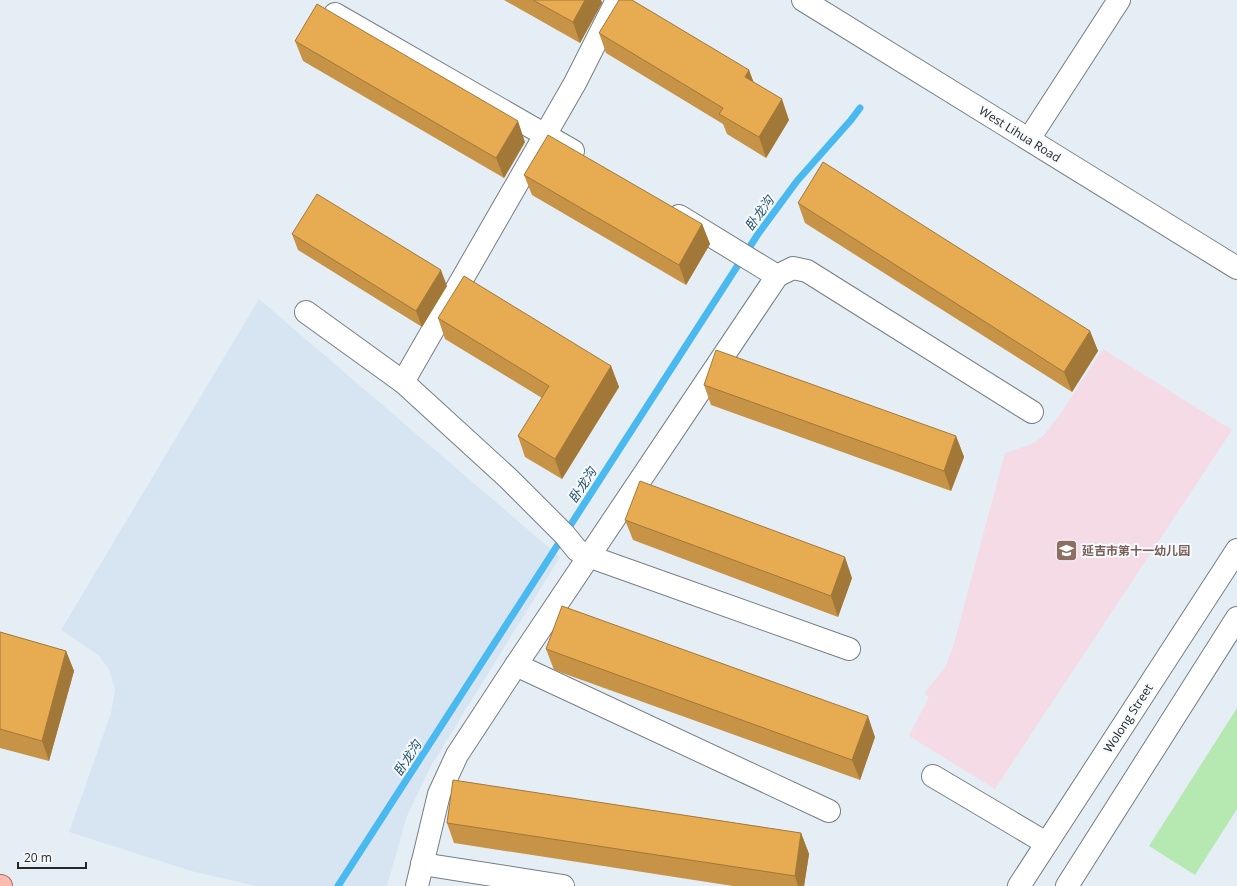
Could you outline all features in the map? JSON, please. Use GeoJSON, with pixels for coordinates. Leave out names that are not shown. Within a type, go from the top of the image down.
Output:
{"type":"FeatureCollection","features":[{"type":"Feature","properties":{"kind":"street"},"geometry":{"type":"LineString","coordinates":[[403,382],[575,83],[617,0]]}},
{"type":"Feature","properties":{"kind":"street","name":"West Lihua Road"},"geometry":{"type":"LineString","coordinates":[[803,0],[1237,268]]}},
{"type":"Feature","properties":{"kind":"street"},"geometry":{"type":"LineString","coordinates":[[1029,139],[1119,0]]}},
{"type":"Feature","properties":{"kind":"street"},"geometry":{"type":"LineString","coordinates":[[335,14],[546,134],[586,159]]}},
{"type":"Feature","properties":{"kind":"street"},"geometry":{"type":"LineString","coordinates":[[661,205],[777,276]]}},
{"type":"Feature","properties":{"kind":"street"},"geometry":{"type":"LineString","coordinates":[[417,886],[439,794],[457,755],[516,665],[577,547],[777,276],[793,268],[807,271],[1032,412]]}},
{"type":"Feature","properties":{"kind":"street"},"geometry":{"type":"LineString","coordinates":[[306,312],[403,382],[509,479],[577,547],[849,649]]}},
{"type":"Feature","properties":{"kind":"street","name":"Wolong Street"},"geometry":{"type":"LineString","coordinates":[[1019,886],[1237,550]]}},
{"type":"Feature","properties":{"kind":"street"},"geometry":{"type":"LineString","coordinates":[[1067,886],[1237,618]]}},
{"type":"Feature","properties":{"kind":"street"},"geometry":{"type":"LineString","coordinates":[[516,665],[829,811]]}},
{"type":"Feature","properties":{"kind":"street"},"geometry":{"type":"LineString","coordinates":[[933,776],[1046,843]]}},
{"type":"Feature","properties":{"kind":"street"},"geometry":{"type":"LineString","coordinates":[[422,864],[563,886]]}},
{"type":"Feature","properties":{"kind":"shaded area"},"geometry":{"type":"Polygon","coordinates":[[[259,299],[560,557],[431,766],[407,816],[387,886],[256,886],[191,871],[69,832],[111,713],[115,690],[109,669],[98,655],[61,630],[259,299]]]}},
{"type":"Feature","properties":{"kind":"shaded area","name":"延吉市第十一幼儿园"},"geometry":{"type":"Polygon","coordinates":[[[1103,349],[1232,430],[995,789],[909,736],[929,697],[924,693],[945,668],[953,647],[1005,453],[1032,444],[1043,436],[1061,413],[1103,349]]]}},
{"type":"Feature","properties":{"kind":"green space"},"geometry":{"type":"Polygon","coordinates":[[[1237,708],[1237,809],[1195,875],[1149,846],[1237,708]]]}},
{"type":"Feature","properties":{"kind":"building"},"geometry":{"type":"Polygon","coordinates":[[[533,0],[585,0],[573,22],[533,0]]]}},
{"type":"Feature","properties":{"kind":"building"},"geometry":{"type":"Polygon","coordinates":[[[619,0],[632,0],[749,70],[745,77],[782,99],[759,137],[719,114],[723,108],[599,33],[619,0]]]}},
{"type":"Feature","properties":{"kind":"building"},"geometry":{"type":"Polygon","coordinates":[[[317,4],[518,121],[496,158],[295,41],[317,4]]]}},
{"type":"Feature","properties":{"kind":"building"},"geometry":{"type":"Polygon","coordinates":[[[548,135],[702,224],[679,265],[524,175],[548,135]]]}},
{"type":"Feature","properties":{"kind":"building"},"geometry":{"type":"Polygon","coordinates":[[[823,162],[1090,331],[1064,372],[798,203],[823,162]]]}},
{"type":"Feature","properties":{"kind":"building"},"geometry":{"type":"Polygon","coordinates":[[[317,194],[441,270],[416,311],[292,234],[317,194]]]}},
{"type":"Feature","properties":{"kind":"building"},"geometry":{"type":"Polygon","coordinates":[[[464,276],[611,366],[555,459],[518,436],[549,386],[438,318],[464,276]]]}},
{"type":"Feature","properties":{"kind":"building"},"geometry":{"type":"Polygon","coordinates":[[[716,350],[956,436],[944,471],[704,385],[716,350]]]}},
{"type":"Feature","properties":{"kind":"building"},"geometry":{"type":"Polygon","coordinates":[[[640,481],[845,557],[831,596],[625,520],[640,481]]]}},
{"type":"Feature","properties":{"kind":"building"},"geometry":{"type":"Polygon","coordinates":[[[562,606],[868,716],[852,760],[546,649],[562,606]]]}},
{"type":"Feature","properties":{"kind":"building"},"geometry":{"type":"Polygon","coordinates":[[[0,632],[66,651],[42,741],[0,729],[0,632]]]}},
{"type":"Feature","properties":{"kind":"building"},"geometry":{"type":"Polygon","coordinates":[[[453,780],[801,833],[795,876],[447,823],[453,780]]]}},
{"type":"Feature","properties":{"kind":"waterway","name":"卧龙沟"},"geometry":{"type":"LineString","coordinates":[[338,886],[758,234],[797,181],[860,108]]}},
{"type":"Feature","properties":{"kind":"place","name":"延吉市第十一幼儿园"},"geometry":{"type":"Point","coordinates":[1066,550]}}]}
